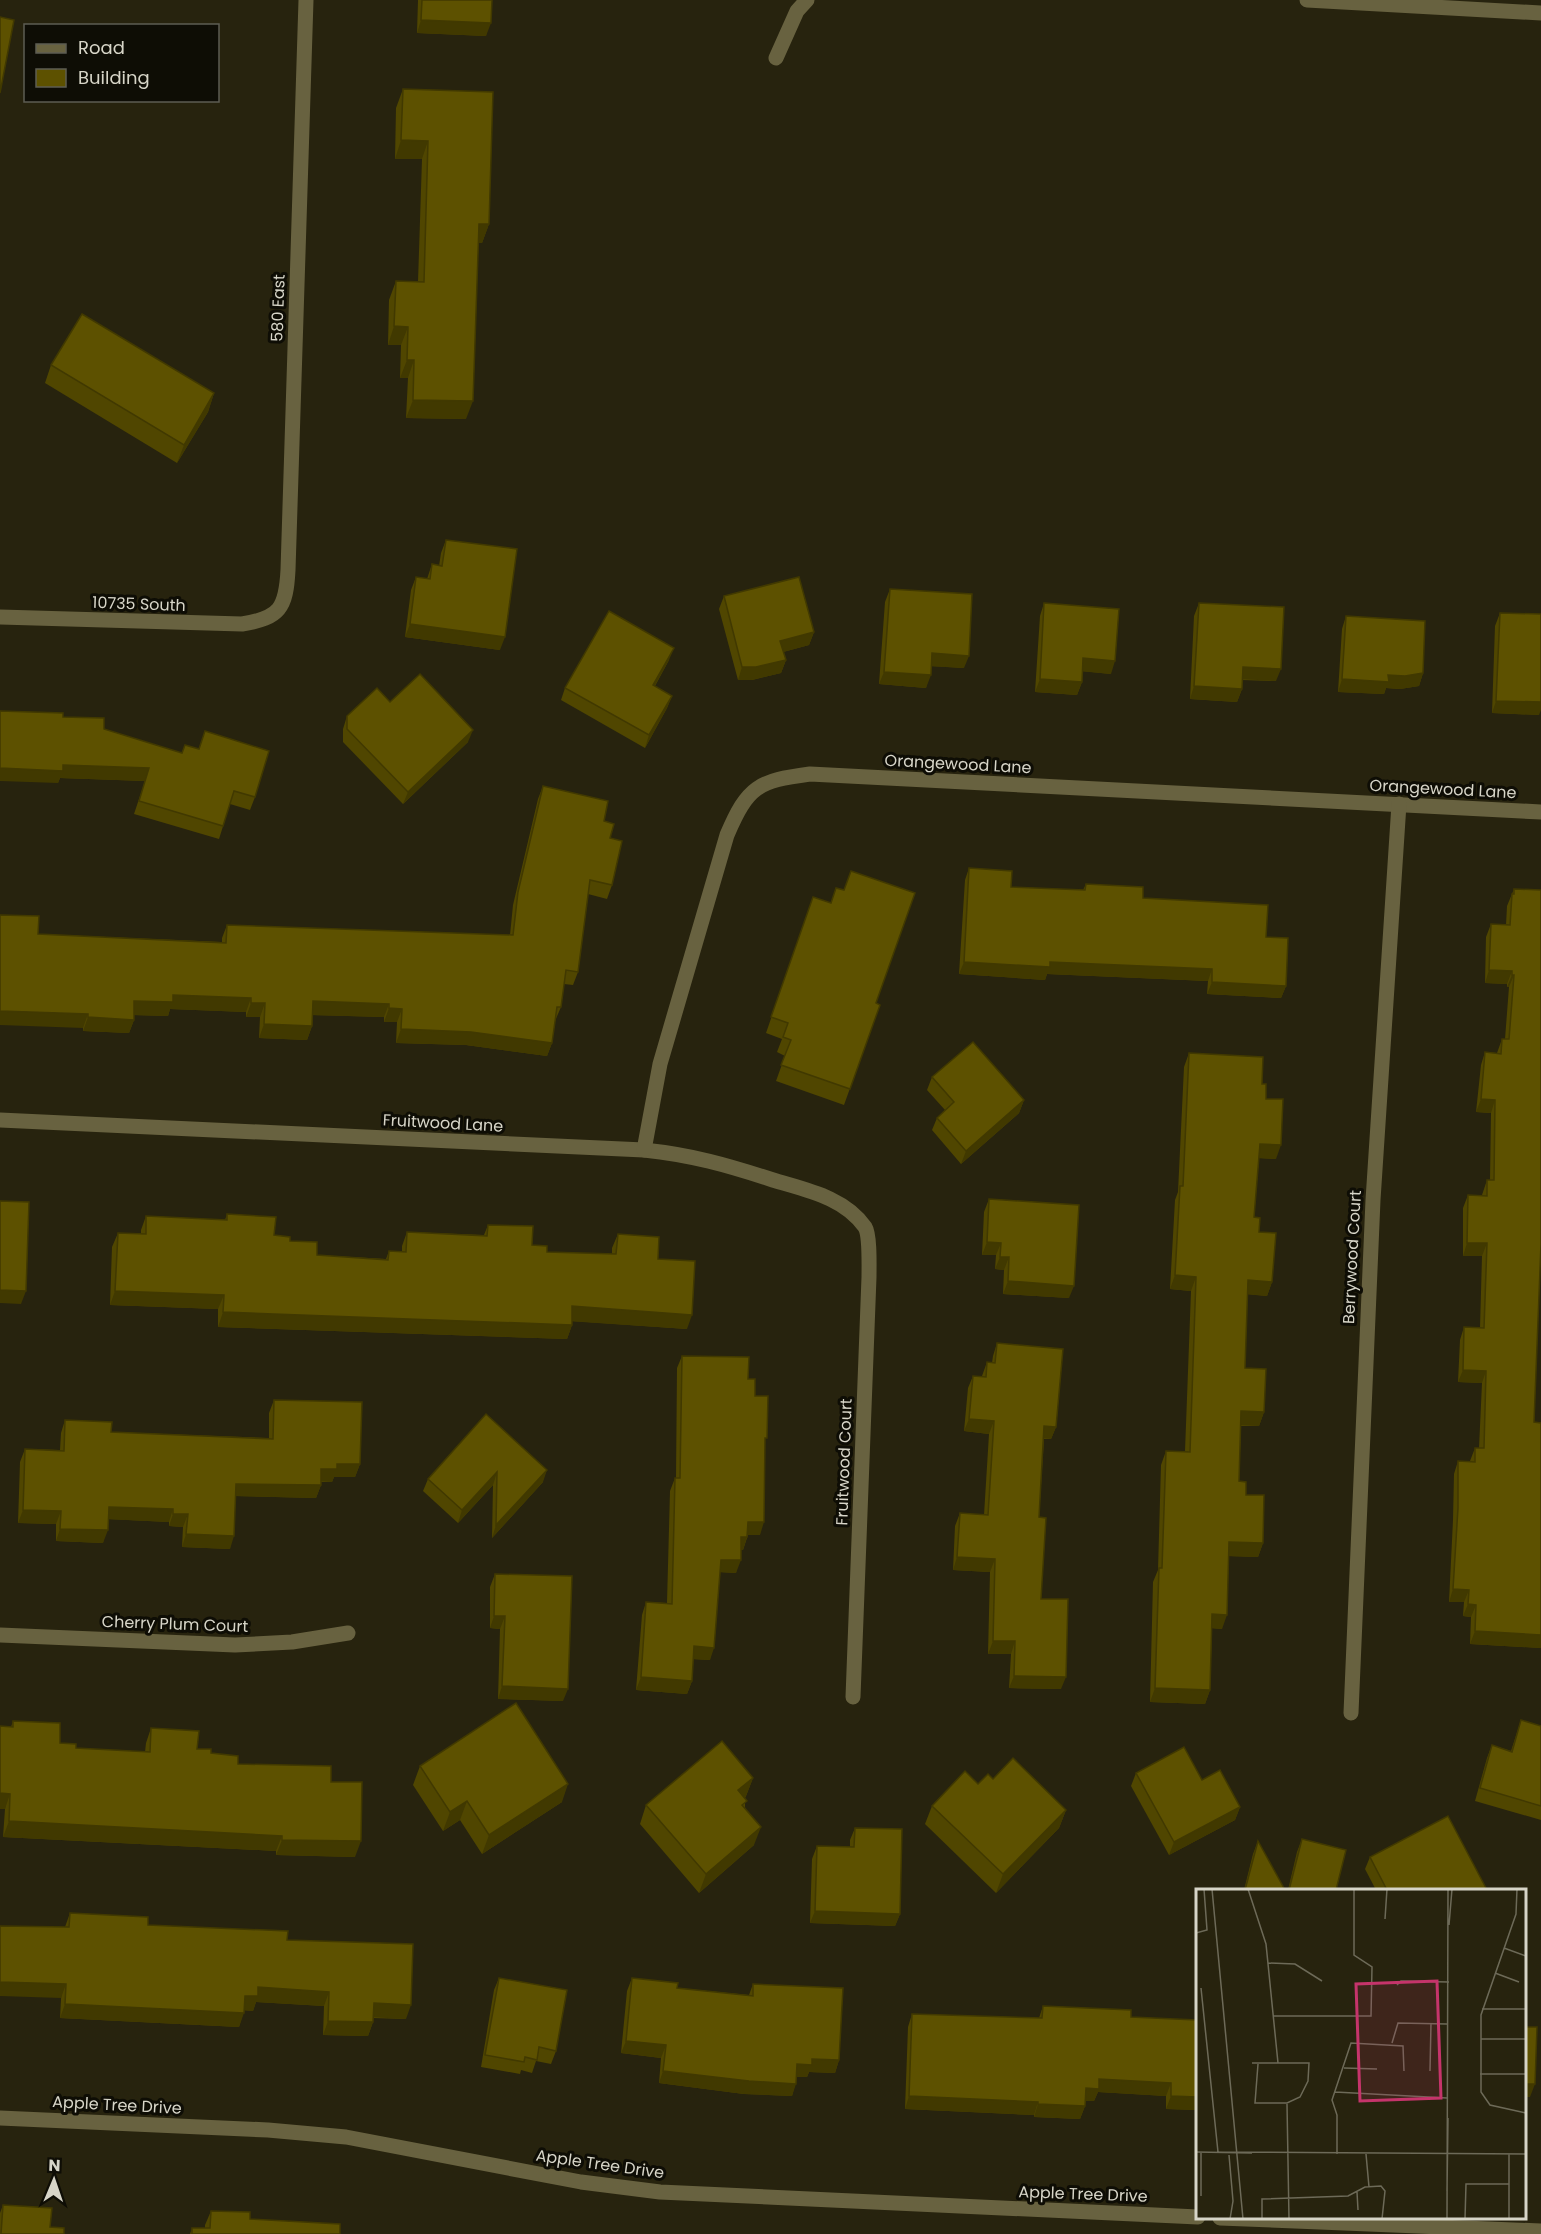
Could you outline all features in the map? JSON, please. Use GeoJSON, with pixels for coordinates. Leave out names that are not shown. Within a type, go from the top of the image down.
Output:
{"type":"FeatureCollection","features":[{"type":"Feature","properties":{"kind":"street","name":"580 East"},"geometry":{"type":"LineString","coordinates":[[275,614],[283,601],[288,570],[306,0]]}},
{"type":"Feature","properties":{"kind":"street"},"geometry":{"type":"LineString","coordinates":[[776,58],[796,11],[807,0]]}},
{"type":"Feature","properties":{"kind":"street"},"geometry":{"type":"LineString","coordinates":[[1307,0],[1541,13]]}},
{"type":"Feature","properties":{"kind":"street","name":"10735 South"},"geometry":{"type":"LineString","coordinates":[[0,617],[222,625],[259,621],[275,614]]}},
{"type":"Feature","properties":{"kind":"street","name":"Orangewood Lane"},"geometry":{"type":"LineString","coordinates":[[644,1150],[660,1064],[727,835],[738,810],[756,788],[782,778],[810,774],[1541,812]]}},
{"type":"Feature","properties":{"kind":"street","name":"Berrywood Court"},"geometry":{"type":"LineString","coordinates":[[1350,1713],[1373,1200],[1399,804]]}},
{"type":"Feature","properties":{"kind":"street","name":"Fruitwood Lane"},"geometry":{"type":"LineString","coordinates":[[0,1120],[644,1150],[683,1154],[710,1160],[825,1196],[848,1209],[867,1229]]}},
{"type":"Feature","properties":{"kind":"street","name":"Fruitwood Court"},"geometry":{"type":"LineString","coordinates":[[853,1697],[869,1277],[867,1229]]}},
{"type":"Feature","properties":{"kind":"street","name":"Cherry Plum Court"},"geometry":{"type":"LineString","coordinates":[[0,1635],[235,1645],[292,1642],[348,1633]]}},
{"type":"Feature","properties":{"kind":"street","name":"Apple Tree Drive"},"geometry":{"type":"LineString","coordinates":[[0,2118],[268,2130],[346,2137],[581,2182],[660,2192],[1196,2217]]}},
{"type":"Feature","properties":{"kind":"street"},"geometry":{"type":"LineString","coordinates":[[1266,2219],[1541,2231]]}},
{"type":"Feature","properties":{"kind":"building"},"geometry":{"type":"Polygon","coordinates":[[[422,0],[492,0],[491,23],[421,20],[422,0]]]}},
{"type":"Feature","properties":{"kind":"building"},"geometry":{"type":"Polygon","coordinates":[[[0,17],[14,20],[0,93],[0,17]]]}},
{"type":"Feature","properties":{"kind":"building"},"geometry":{"type":"Polygon","coordinates":[[[403,89],[493,92],[489,224],[479,224],[473,401],[413,400],[414,360],[407,360],[408,327],[394,326],[396,281],[424,282],[428,141],[401,140],[403,89]]]}},
{"type":"Feature","properties":{"kind":"building"},"geometry":{"type":"Polygon","coordinates":[[[82,314],[214,393],[184,445],[51,365],[82,314]]]}},
{"type":"Feature","properties":{"kind":"building"},"geometry":{"type":"Polygon","coordinates":[[[446,540],[517,549],[505,637],[410,624],[416,577],[430,579],[432,564],[442,566],[446,540]]]}},
{"type":"Feature","properties":{"kind":"building"},"geometry":{"type":"Polygon","coordinates":[[[799,577],[814,632],[780,641],[786,660],[756,667],[742,667],[724,596],[799,577]]]}},
{"type":"Feature","properties":{"kind":"building"},"geometry":{"type":"Polygon","coordinates":[[[890,589],[972,594],[969,656],[932,653],[931,675],[884,672],[890,589]]]}},
{"type":"Feature","properties":{"kind":"building"},"geometry":{"type":"Polygon","coordinates":[[[1044,603],[1119,609],[1115,661],[1083,658],[1082,682],[1040,679],[1044,603]]]}},
{"type":"Feature","properties":{"kind":"building"},"geometry":{"type":"Polygon","coordinates":[[[1199,603],[1284,607],[1281,669],[1243,667],[1242,689],[1194,686],[1199,603]]]}},
{"type":"Feature","properties":{"kind":"building"},"geometry":{"type":"Polygon","coordinates":[[[609,611],[674,648],[653,685],[672,696],[649,735],[565,688],[609,611]]]}},
{"type":"Feature","properties":{"kind":"building"},"geometry":{"type":"Polygon","coordinates":[[[1500,613],[1541,614],[1541,702],[1496,701],[1500,613]]]}},
{"type":"Feature","properties":{"kind":"building"},"geometry":{"type":"Polygon","coordinates":[[[1346,616],[1425,621],[1423,673],[1405,676],[1388,675],[1389,682],[1342,679],[1346,616]]]}},
{"type":"Feature","properties":{"kind":"building"},"geometry":{"type":"Polygon","coordinates":[[[420,674],[473,730],[408,792],[347,729],[347,716],[377,688],[390,702],[420,674]]]}},
{"type":"Feature","properties":{"kind":"building"},"geometry":{"type":"Polygon","coordinates":[[[0,711],[63,713],[63,717],[104,718],[104,729],[182,753],[185,745],[199,749],[205,731],[269,751],[255,797],[234,791],[223,826],[139,801],[149,768],[63,765],[63,771],[0,768],[0,711]]]}},
{"type":"Feature","properties":{"kind":"building"},"geometry":{"type":"Polygon","coordinates":[[[543,786],[608,801],[604,821],[614,824],[610,838],[622,841],[612,885],[590,880],[578,972],[566,970],[561,1007],[557,1007],[552,1043],[471,1032],[401,1029],[402,1009],[389,1008],[389,1004],[313,1001],[312,1026],[264,1024],[265,1003],[251,1003],[251,998],[173,995],[173,1002],[134,1001],[134,1020],[88,1017],[88,1014],[0,1011],[0,915],[39,916],[38,934],[226,943],[227,925],[513,935],[518,892],[543,786]]]}},
{"type":"Feature","properties":{"kind":"building"},"geometry":{"type":"Polygon","coordinates":[[[969,868],[1012,871],[1011,887],[1085,890],[1086,884],[1143,887],[1143,898],[1268,905],[1266,937],[1288,938],[1286,986],[1212,982],[1212,969],[1050,962],[1050,967],[964,962],[969,868]]]}},
{"type":"Feature","properties":{"kind":"building"},"geometry":{"type":"Polygon","coordinates":[[[851,871],[915,893],[876,1003],[880,1005],[850,1089],[781,1065],[791,1040],[783,1037],[788,1023],[771,1017],[813,897],[831,903],[836,888],[844,890],[851,871]]]}},
{"type":"Feature","properties":{"kind":"building"},"geometry":{"type":"Polygon","coordinates":[[[1514,889],[1541,890],[1541,1244],[1534,1422],[1541,1423],[1541,1635],[1475,1631],[1476,1605],[1468,1604],[1469,1590],[1453,1589],[1458,1508],[1458,1461],[1475,1462],[1475,1448],[1484,1448],[1486,1371],[1463,1370],[1464,1327],[1484,1328],[1487,1243],[1467,1243],[1468,1195],[1487,1196],[1487,1180],[1494,1180],[1495,1100],[1481,1099],[1485,1052],[1501,1054],[1502,1039],[1509,1039],[1514,975],[1512,971],[1489,970],[1491,924],[1510,925],[1514,889]]]}},
{"type":"Feature","properties":{"kind":"building"},"geometry":{"type":"Polygon","coordinates":[[[973,1042],[1024,1100],[966,1151],[937,1118],[954,1102],[932,1077],[973,1042]]]}},
{"type":"Feature","properties":{"kind":"building"},"geometry":{"type":"Polygon","coordinates":[[[1189,1053],[1263,1057],[1262,1084],[1266,1084],[1266,1099],[1283,1099],[1281,1145],[1260,1144],[1254,1217],[1260,1218],[1259,1232],[1276,1233],[1272,1282],[1248,1280],[1245,1368],[1266,1369],[1264,1412],[1241,1411],[1239,1481],[1246,1482],[1246,1495],[1264,1495],[1263,1543],[1229,1542],[1227,1615],[1212,1614],[1210,1690],[1155,1688],[1166,1451],[1190,1452],[1196,1277],[1175,1275],[1180,1186],[1183,1186],[1189,1053]]]}},
{"type":"Feature","properties":{"kind":"building"},"geometry":{"type":"Polygon","coordinates":[[[989,1199],[1079,1205],[1074,1286],[1008,1281],[1009,1257],[1000,1257],[1001,1243],[987,1242],[989,1199]]]}},
{"type":"Feature","properties":{"kind":"building"},"geometry":{"type":"Polygon","coordinates":[[[0,1201],[29,1202],[26,1291],[0,1290],[0,1201]]]}},
{"type":"Feature","properties":{"kind":"building"},"geometry":{"type":"Polygon","coordinates":[[[227,1214],[276,1217],[274,1235],[290,1237],[290,1241],[317,1242],[317,1255],[388,1260],[389,1251],[406,1252],[407,1232],[487,1236],[488,1225],[533,1226],[532,1245],[547,1246],[547,1252],[616,1254],[618,1234],[659,1237],[658,1259],[695,1261],[692,1315],[572,1306],[572,1325],[223,1312],[224,1295],[115,1291],[118,1233],[146,1234],[146,1216],[227,1220],[227,1214]]]}},
{"type":"Feature","properties":{"kind":"building"},"geometry":{"type":"Polygon","coordinates":[[[997,1343],[1063,1349],[1056,1427],[1044,1426],[1039,1517],[1046,1518],[1041,1599],[1068,1599],[1066,1677],[1014,1676],[1015,1641],[993,1641],[995,1559],[957,1557],[960,1513],[988,1515],[994,1421],[969,1419],[973,1376],[986,1377],[987,1362],[995,1363],[997,1343]]]}},
{"type":"Feature","properties":{"kind":"building"},"geometry":{"type":"Polygon","coordinates":[[[682,1356],[749,1357],[748,1379],[755,1379],[755,1396],[768,1396],[764,1522],[748,1522],[747,1537],[741,1537],[741,1560],[721,1560],[714,1648],[694,1646],[692,1681],[641,1677],[646,1602],[672,1604],[675,1478],[680,1478],[682,1356]]]}},
{"type":"Feature","properties":{"kind":"building"},"geometry":{"type":"Polygon","coordinates":[[[274,1400],[362,1402],[360,1464],[337,1464],[337,1469],[321,1469],[321,1485],[236,1484],[234,1536],[186,1534],[188,1514],[173,1514],[173,1509],[109,1507],[108,1530],[60,1529],[61,1511],[23,1510],[25,1449],[64,1451],[65,1420],[112,1422],[111,1432],[273,1439],[274,1400]]]}},
{"type":"Feature","properties":{"kind":"building"},"geometry":{"type":"Polygon","coordinates":[[[486,1414],[547,1470],[496,1525],[497,1472],[462,1510],[428,1479],[486,1414]]]}},
{"type":"Feature","properties":{"kind":"building"},"geometry":{"type":"Polygon","coordinates":[[[495,1574],[572,1576],[568,1689],[502,1686],[505,1616],[494,1616],[495,1574]]]}},
{"type":"Feature","properties":{"kind":"building"},"geometry":{"type":"Polygon","coordinates":[[[516,1703],[568,1784],[489,1835],[467,1801],[450,1812],[420,1766],[516,1703]]]}},
{"type":"Feature","properties":{"kind":"building"},"geometry":{"type":"Polygon","coordinates":[[[1521,1720],[1541,1726],[1541,1806],[1480,1788],[1492,1745],[1512,1752],[1521,1720]]]}},
{"type":"Feature","properties":{"kind":"building"},"geometry":{"type":"Polygon","coordinates":[[[13,1721],[60,1723],[60,1743],[76,1744],[76,1748],[150,1752],[151,1728],[199,1731],[197,1749],[211,1749],[211,1753],[238,1756],[238,1764],[331,1766],[331,1782],[362,1782],[361,1841],[282,1840],[282,1836],[9,1821],[10,1794],[0,1793],[0,1726],[13,1727],[13,1721]]]}},
{"type":"Feature","properties":{"kind":"building"},"geometry":{"type":"Polygon","coordinates":[[[722,1741],[753,1778],[738,1790],[747,1801],[742,1805],[761,1827],[706,1874],[646,1805],[722,1741]]]}},
{"type":"Feature","properties":{"kind":"building"},"geometry":{"type":"Polygon","coordinates":[[[1184,1747],[1202,1780],[1220,1770],[1240,1807],[1174,1842],[1136,1773],[1184,1747]]]}},
{"type":"Feature","properties":{"kind":"building"},"geometry":{"type":"Polygon","coordinates":[[[1013,1758],[1066,1810],[1003,1874],[932,1806],[965,1771],[978,1784],[988,1774],[993,1779],[1013,1758]]]}},
{"type":"Feature","properties":{"kind":"building"},"geometry":{"type":"Polygon","coordinates":[[[1448,1816],[1486,1889],[1386,1889],[1370,1857],[1448,1816]]]}},
{"type":"Feature","properties":{"kind":"building"},"geometry":{"type":"Polygon","coordinates":[[[855,1828],[902,1829],[900,1914],[815,1911],[817,1846],[854,1847],[855,1828]]]}},
{"type":"Feature","properties":{"kind":"building"},"geometry":{"type":"Polygon","coordinates":[[[1302,1839],[1346,1850],[1336,1889],[1289,1889],[1302,1839]]]}},
{"type":"Feature","properties":{"kind":"building"},"geometry":{"type":"Polygon","coordinates":[[[1258,1841],[1284,1889],[1245,1889],[1258,1841]]]}},
{"type":"Feature","properties":{"kind":"building"},"geometry":{"type":"Polygon","coordinates":[[[70,1913],[148,1917],[148,1925],[288,1931],[287,1940],[413,1944],[411,2005],[374,2003],[373,2022],[328,2021],[329,1992],[258,1987],[258,1996],[245,1996],[244,2013],[65,2004],[66,1984],[0,1982],[0,1926],[69,1927],[70,1913]]]}},
{"type":"Feature","properties":{"kind":"building"},"geometry":{"type":"Polygon","coordinates":[[[499,1978],[567,1990],[556,2051],[539,2047],[537,2060],[525,2057],[524,2062],[485,2055],[499,1978]]]}},
{"type":"Feature","properties":{"kind":"building"},"geometry":{"type":"Polygon","coordinates":[[[632,1978],[678,1983],[677,1988],[753,1996],[753,1984],[843,1988],[839,2060],[812,2059],[812,2065],[797,2064],[796,2084],[663,2071],[666,2045],[626,2041],[632,1978]]]}},
{"type":"Feature","properties":{"kind":"building"},"geometry":{"type":"Polygon","coordinates":[[[1043,2006],[1131,2010],[1131,2017],[1196,2020],[1196,2097],[1171,2096],[1171,2083],[1099,2079],[1099,2089],[1086,2088],[1085,2106],[909,2096],[912,2014],[1042,2018],[1043,2006]]]}},
{"type":"Feature","properties":{"kind":"building"},"geometry":{"type":"Polygon","coordinates":[[[1526,2027],[1537,2027],[1535,2084],[1526,2084],[1526,2027]]]}},
{"type":"Feature","properties":{"kind":"building"},"geometry":{"type":"Polygon","coordinates":[[[3,2205],[52,2208],[50,2227],[64,2228],[64,2234],[1,2234],[3,2205]]]}},
{"type":"Feature","properties":{"kind":"building"},"geometry":{"type":"Polygon","coordinates":[[[211,2211],[250,2212],[250,2219],[340,2224],[340,2234],[192,2234],[192,2228],[210,2228],[211,2211]]]}}]}
